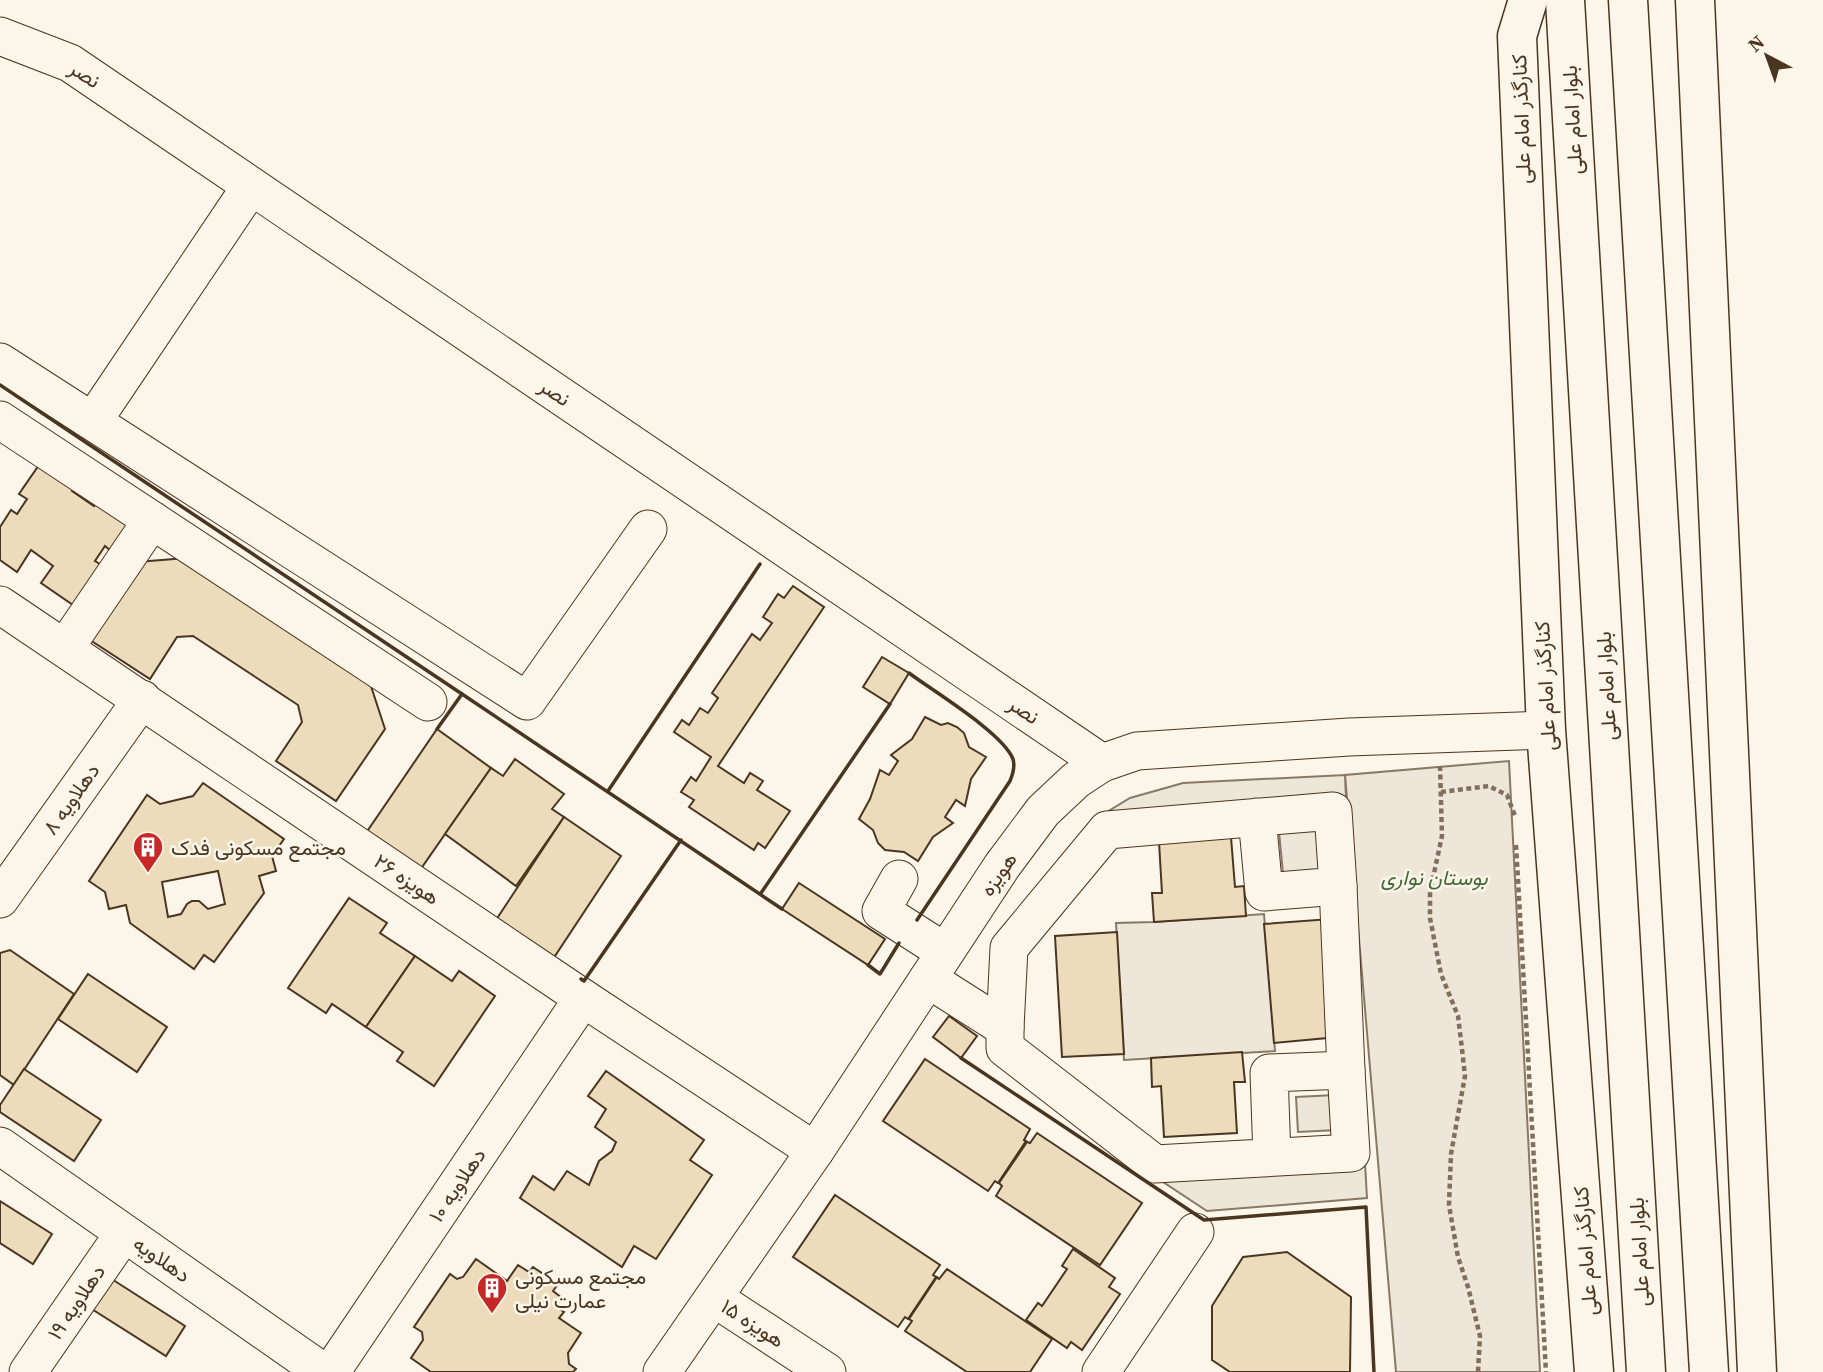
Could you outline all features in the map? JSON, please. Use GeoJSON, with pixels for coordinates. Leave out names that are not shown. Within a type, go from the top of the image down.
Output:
{"type":"FeatureCollection","features":[{"type":"Feature","properties":{"kind":"main road","name":"کنارگذر امام علی"},"geometry":{"type":"LineString","coordinates":[[1528,0],[1517,36],[1546,730],[1594,1372]]}},
{"type":"Feature","properties":{"kind":"main road","name":"بلوار امام علی"},"geometry":{"type":"LineString","coordinates":[[1565,0],[1646,1372]]}},
{"type":"Feature","properties":{"kind":"main road"},"geometry":{"type":"LineString","coordinates":[[1628,0],[1709,1372]]}},
{"type":"Feature","properties":{"kind":"main road"},"geometry":{"type":"LineString","coordinates":[[1695,0],[1758,1372]]}},
{"type":"Feature","properties":{"kind":"street","name":"نصر"},"geometry":{"type":"LineString","coordinates":[[0,36],[70,63],[1102,763]]}},
{"type":"Feature","properties":{"kind":"street"},"geometry":{"type":"LineString","coordinates":[[93,421],[251,186]]}},
{"type":"Feature","properties":{"kind":"street"},"geometry":{"type":"LineString","coordinates":[[0,362],[527,701],[648,529]]}},
{"type":"Feature","properties":{"kind":"street"},"geometry":{"type":"LineString","coordinates":[[0,420],[428,702]]}},
{"type":"Feature","properties":{"kind":"street"},"geometry":{"type":"LineString","coordinates":[[65,648],[152,520]]}},
{"type":"Feature","properties":{"kind":"street","name":"هویزه ۲۶"},"geometry":{"type":"LineString","coordinates":[[0,605],[583,999],[815,1151]]}},
{"type":"Feature","properties":{"kind":"street","name":"دهلاویه ۸"},"geometry":{"type":"LineString","coordinates":[[0,899],[142,699]]}},
{"type":"Feature","properties":{"kind":"street","name":"هویزه"},"geometry":{"type":"LineString","coordinates":[[662,1372],[815,1151],[1002,866],[1043,811],[1076,780],[1102,763],[1137,751],[1546,730]]}},
{"type":"Feature","properties":{"kind":"street"},"geometry":{"type":"LineString","coordinates":[[1333,811],[1351,1153],[1155,1164],[1005,1048],[1009,948],[1107,830],[1257,817],[1333,811]]}},
{"type":"Feature","properties":{"kind":"street"},"geometry":{"type":"LineString","coordinates":[[1257,817],[1264,892],[1338,886]]}},
{"type":"Feature","properties":{"kind":"street"},"geometry":{"type":"LineString","coordinates":[[899,879],[881,911],[1005,1028]]}},
{"type":"Feature","properties":{"kind":"street","name":"دهلاویه ۱۰"},"geometry":{"type":"LineString","coordinates":[[331,1372],[583,999]]}},
{"type":"Feature","properties":{"kind":"street"},"geometry":{"type":"LineString","coordinates":[[1272,1157],[1269,1073],[1346,1070]]}},
{"type":"Feature","properties":{"kind":"street","name":"دهلاویه"},"geometry":{"type":"LineString","coordinates":[[0,1146],[323,1372]]}},
{"type":"Feature","properties":{"kind":"street"},"geometry":{"type":"LineString","coordinates":[[1101,1372],[1195,1231]]}},
{"type":"Feature","properties":{"kind":"street","name":"دهلاویه ۱۹"},"geometry":{"type":"LineString","coordinates":[[28,1372],[124,1233]]}},
{"type":"Feature","properties":{"kind":"street","name":"هویزه ۱۵"},"geometry":{"type":"LineString","coordinates":[[714,1298],[827,1372]]}},
{"type":"Feature","properties":{"kind":"path"},"geometry":{"type":"LineString","coordinates":[[1438,734],[1442,836],[1430,892],[1430,918],[1441,974],[1458,1016],[1465,1076],[1448,1177],[1449,1205],[1458,1257],[1480,1336],[1478,1372]]}},
{"type":"Feature","properties":{"kind":"path"},"geometry":{"type":"LineString","coordinates":[[1441,792],[1489,786],[1507,795],[1514,813],[1515,827]]}},
{"type":"Feature","properties":{"kind":"path"},"geometry":{"type":"LineString","coordinates":[[1516,840],[1546,1372]]}},
{"type":"Feature","properties":{"kind":"green space","name":"بوستان نواری"},"geometry":{"type":"Polygon","coordinates":[[[1509,761],[1540,1372],[1396,1372],[1345,775],[1509,761]]]}},
{"type":"Feature","properties":{"kind":"green space"},"geometry":{"type":"Polygon","coordinates":[[[1321,829],[1324,870],[1283,873],[1279,832],[1321,829]]]}},
{"type":"Feature","properties":{"kind":"green space"},"geometry":{"type":"Polygon","coordinates":[[[1264,914],[1275,1051],[1124,1060],[1116,923],[1264,914]]]}},
{"type":"Feature","properties":{"kind":"green space"},"geometry":{"type":"Polygon","coordinates":[[[1335,1095],[1337,1130],[1298,1132],[1296,1097],[1335,1095]]]}},
{"type":"Feature","properties":{"kind":"shaded area"},"geometry":{"type":"Polygon","coordinates":[[[1345,775],[1346,800],[1097,818],[1130,798],[1183,783],[1345,775]]]}},
{"type":"Feature","properties":{"kind":"shaded area"},"geometry":{"type":"Polygon","coordinates":[[[1365,1163],[1367,1198],[1207,1211],[1151,1174],[1365,1163]]]}},
{"type":"Feature","properties":{"kind":"building"},"geometry":{"type":"Polygon","coordinates":[[[48,452],[83,476],[72,491],[94,506],[105,490],[138,512],[111,551],[105,546],[95,561],[103,566],[76,607],[41,583],[53,566],[31,550],[17,572],[0,560],[0,527],[11,510],[17,514],[27,499],[19,494],[48,452]]]}},
{"type":"Feature","properties":{"kind":"building"},"geometry":{"type":"Polygon","coordinates":[[[199,557],[366,671],[385,729],[336,801],[276,761],[302,722],[298,705],[193,636],[177,637],[150,679],[87,638],[137,562],[199,557]]]}},
{"type":"Feature","properties":{"kind":"building"},"geometry":{"type":"Polygon","coordinates":[[[793,586],[824,607],[718,766],[744,783],[750,773],[763,781],[757,790],[790,811],[765,848],[758,843],[754,850],[689,807],[694,800],[681,792],[691,777],[696,781],[711,757],[674,732],[682,720],[689,725],[700,708],[708,713],[718,698],[712,693],[752,634],[760,640],[772,623],[763,617],[778,594],[784,598],[793,586]]]}},
{"type":"Feature","properties":{"kind":"building"},"geometry":{"type":"Polygon","coordinates":[[[882,657],[909,673],[890,704],[863,687],[882,657]]]}},
{"type":"Feature","properties":{"kind":"building"},"geometry":{"type":"Polygon","coordinates":[[[925,717],[941,725],[948,723],[957,727],[964,733],[969,747],[986,757],[971,779],[965,806],[956,800],[945,817],[953,823],[933,837],[918,861],[904,852],[885,850],[878,843],[873,830],[859,819],[870,799],[880,770],[889,775],[898,761],[891,755],[912,739],[925,717]]]}},
{"type":"Feature","properties":{"kind":"building"},"geometry":{"type":"Polygon","coordinates":[[[437,729],[491,768],[420,870],[366,833],[437,729]]]}},
{"type":"Feature","properties":{"kind":"building"},"geometry":{"type":"Polygon","coordinates":[[[515,759],[564,794],[552,809],[564,817],[516,886],[445,834],[491,768],[503,776],[515,759]]]}},
{"type":"Feature","properties":{"kind":"building","name":"مجتمع مسکونی فدک"},"geometry":{"type":"Polygon","coordinates":[[[203,783],[284,839],[272,856],[276,871],[259,876],[264,893],[214,962],[204,955],[194,969],[130,923],[126,905],[109,909],[105,892],[89,881],[147,795],[160,804],[193,796],[203,783]],[[218,871],[162,882],[168,917],[181,914],[192,901],[199,901],[208,909],[225,904],[218,871]]]}},
{"type":"Feature","properties":{"kind":"building"},"geometry":{"type":"Polygon","coordinates":[[[564,817],[621,856],[551,962],[494,923],[564,817]]]}},
{"type":"Feature","properties":{"kind":"building"},"geometry":{"type":"Polygon","coordinates":[[[1231,837],[1235,887],[1244,886],[1246,916],[1154,922],[1152,893],[1162,893],[1159,842],[1231,837]]]}},
{"type":"Feature","properties":{"kind":"building"},"geometry":{"type":"Polygon","coordinates":[[[799,883],[885,939],[868,965],[782,909],[799,883]]]}},
{"type":"Feature","properties":{"kind":"building"},"geometry":{"type":"Polygon","coordinates":[[[349,898],[387,923],[380,933],[415,956],[366,1027],[332,1004],[326,1013],[288,988],[349,898]]]}},
{"type":"Feature","properties":{"kind":"building"},"geometry":{"type":"Polygon","coordinates":[[[1330,919],[1338,1037],[1274,1043],[1264,924],[1330,919]]]}},
{"type":"Feature","properties":{"kind":"building"},"geometry":{"type":"Polygon","coordinates":[[[1117,932],[1124,1054],[1062,1057],[1055,936],[1117,932]]]}},
{"type":"Feature","properties":{"kind":"building"},"geometry":{"type":"Polygon","coordinates":[[[10,950],[74,994],[14,1085],[0,1075],[0,953],[10,950]]]}},
{"type":"Feature","properties":{"kind":"building"},"geometry":{"type":"Polygon","coordinates":[[[415,956],[452,981],[459,971],[495,996],[434,1086],[397,1061],[403,1052],[366,1027],[415,956]]]}},
{"type":"Feature","properties":{"kind":"building"},"geometry":{"type":"Polygon","coordinates":[[[88,974],[167,1027],[137,1072],[58,1019],[88,974]]]}},
{"type":"Feature","properties":{"kind":"building"},"geometry":{"type":"Polygon","coordinates":[[[949,1016],[977,1036],[961,1058],[933,1037],[949,1016]]]}},
{"type":"Feature","properties":{"kind":"building"},"geometry":{"type":"Polygon","coordinates":[[[1242,1052],[1245,1082],[1234,1082],[1237,1133],[1164,1137],[1161,1086],[1152,1087],[1151,1058],[1242,1052]]]}},
{"type":"Feature","properties":{"kind":"building"},"geometry":{"type":"Polygon","coordinates":[[[925,1059],[1030,1129],[1024,1140],[1026,1141],[998,1183],[995,1181],[988,1191],[883,1121],[925,1059]]]}},
{"type":"Feature","properties":{"kind":"building"},"geometry":{"type":"Polygon","coordinates":[[[24,1069],[101,1120],[74,1161],[0,1112],[0,1105],[24,1069]]]}},
{"type":"Feature","properties":{"kind":"building"},"geometry":{"type":"Polygon","coordinates":[[[606,1071],[704,1140],[690,1160],[712,1175],[656,1259],[634,1246],[622,1267],[520,1198],[533,1176],[554,1190],[567,1171],[589,1185],[599,1161],[612,1151],[616,1142],[595,1127],[606,1109],[588,1096],[606,1071]]]}},
{"type":"Feature","properties":{"kind":"building"},"geometry":{"type":"Polygon","coordinates":[[[1037,1133],[1142,1203],[1100,1265],[996,1196],[1002,1186],[999,1183],[1027,1142],[1030,1143],[1037,1133]]]}},
{"type":"Feature","properties":{"kind":"building"},"geometry":{"type":"Polygon","coordinates":[[[835,1195],[940,1265],[933,1275],[936,1277],[908,1319],[905,1317],[898,1327],[793,1257],[835,1195]]]}},
{"type":"Feature","properties":{"kind":"building"},"geometry":{"type":"Polygon","coordinates":[[[0,1201],[52,1234],[33,1264],[0,1243],[0,1201]]]}},
{"type":"Feature","properties":{"kind":"building"},"geometry":{"type":"Polygon","coordinates":[[[1073,1249],[1115,1278],[1109,1287],[1120,1294],[1082,1350],[1071,1342],[1067,1348],[1026,1320],[1038,1303],[1042,1306],[1067,1269],[1062,1266],[1073,1249]]]}},
{"type":"Feature","properties":{"kind":"building"},"geometry":{"type":"Polygon","coordinates":[[[1287,1252],[1351,1297],[1350,1372],[1230,1372],[1212,1360],[1212,1306],[1243,1257],[1287,1252]]]}},
{"type":"Feature","properties":{"kind":"building","name":"مجتمع مسکونی عمارت نیلی"},"geometry":{"type":"Polygon","coordinates":[[[476,1259],[507,1281],[518,1265],[529,1272],[533,1267],[558,1284],[553,1291],[562,1298],[555,1306],[564,1312],[559,1318],[581,1333],[568,1353],[569,1364],[576,1369],[573,1372],[431,1372],[411,1358],[423,1340],[422,1332],[414,1327],[450,1274],[457,1279],[463,1277],[476,1259]]]}},
{"type":"Feature","properties":{"kind":"building"},"geometry":{"type":"Polygon","coordinates":[[[947,1269],[1052,1339],[1030,1372],[967,1372],[905,1331],[912,1321],[909,1319],[937,1277],[939,1279],[947,1269]]]}},
{"type":"Feature","properties":{"kind":"building"},"geometry":{"type":"Polygon","coordinates":[[[107,1276],[185,1326],[166,1356],[87,1306],[107,1276]]]}},
{"type":"Feature","properties":{"kind":"wall"},"geometry":{"type":"LineString","coordinates":[[0,385],[462,694],[437,729]]}},
{"type":"Feature","properties":{"kind":"wall"},"geometry":{"type":"LineString","coordinates":[[608,791],[760,564]]}},
{"type":"Feature","properties":{"kind":"wall"},"geometry":{"type":"LineString","coordinates":[[909,673],[996,737],[1007,749],[1014,764],[1010,781],[917,920]]}},
{"type":"Feature","properties":{"kind":"wall"},"geometry":{"type":"LineString","coordinates":[[462,694],[782,909]]}},
{"type":"Feature","properties":{"kind":"wall"},"geometry":{"type":"LineString","coordinates":[[761,893],[890,704]]}},
{"type":"Feature","properties":{"kind":"wall"},"geometry":{"type":"LineString","coordinates":[[581,979],[584,981],[681,840]]}},
{"type":"Feature","properties":{"kind":"wall"},"geometry":{"type":"LineString","coordinates":[[868,965],[880,974],[899,943]]}},
{"type":"Feature","properties":{"kind":"wall"},"geometry":{"type":"LineString","coordinates":[[961,1058],[1204,1220],[1366,1207],[1374,1372]]}},
{"type":"Feature","properties":{"kind":"place","name":"مجتمع مسکونی فدک"},"geometry":{"type":"Point","coordinates":[148,874]}},
{"type":"Feature","properties":{"kind":"place","name":"مجتمع مسکونی عمارت نیلی"},"geometry":{"type":"Point","coordinates":[492,1315]}}]}
